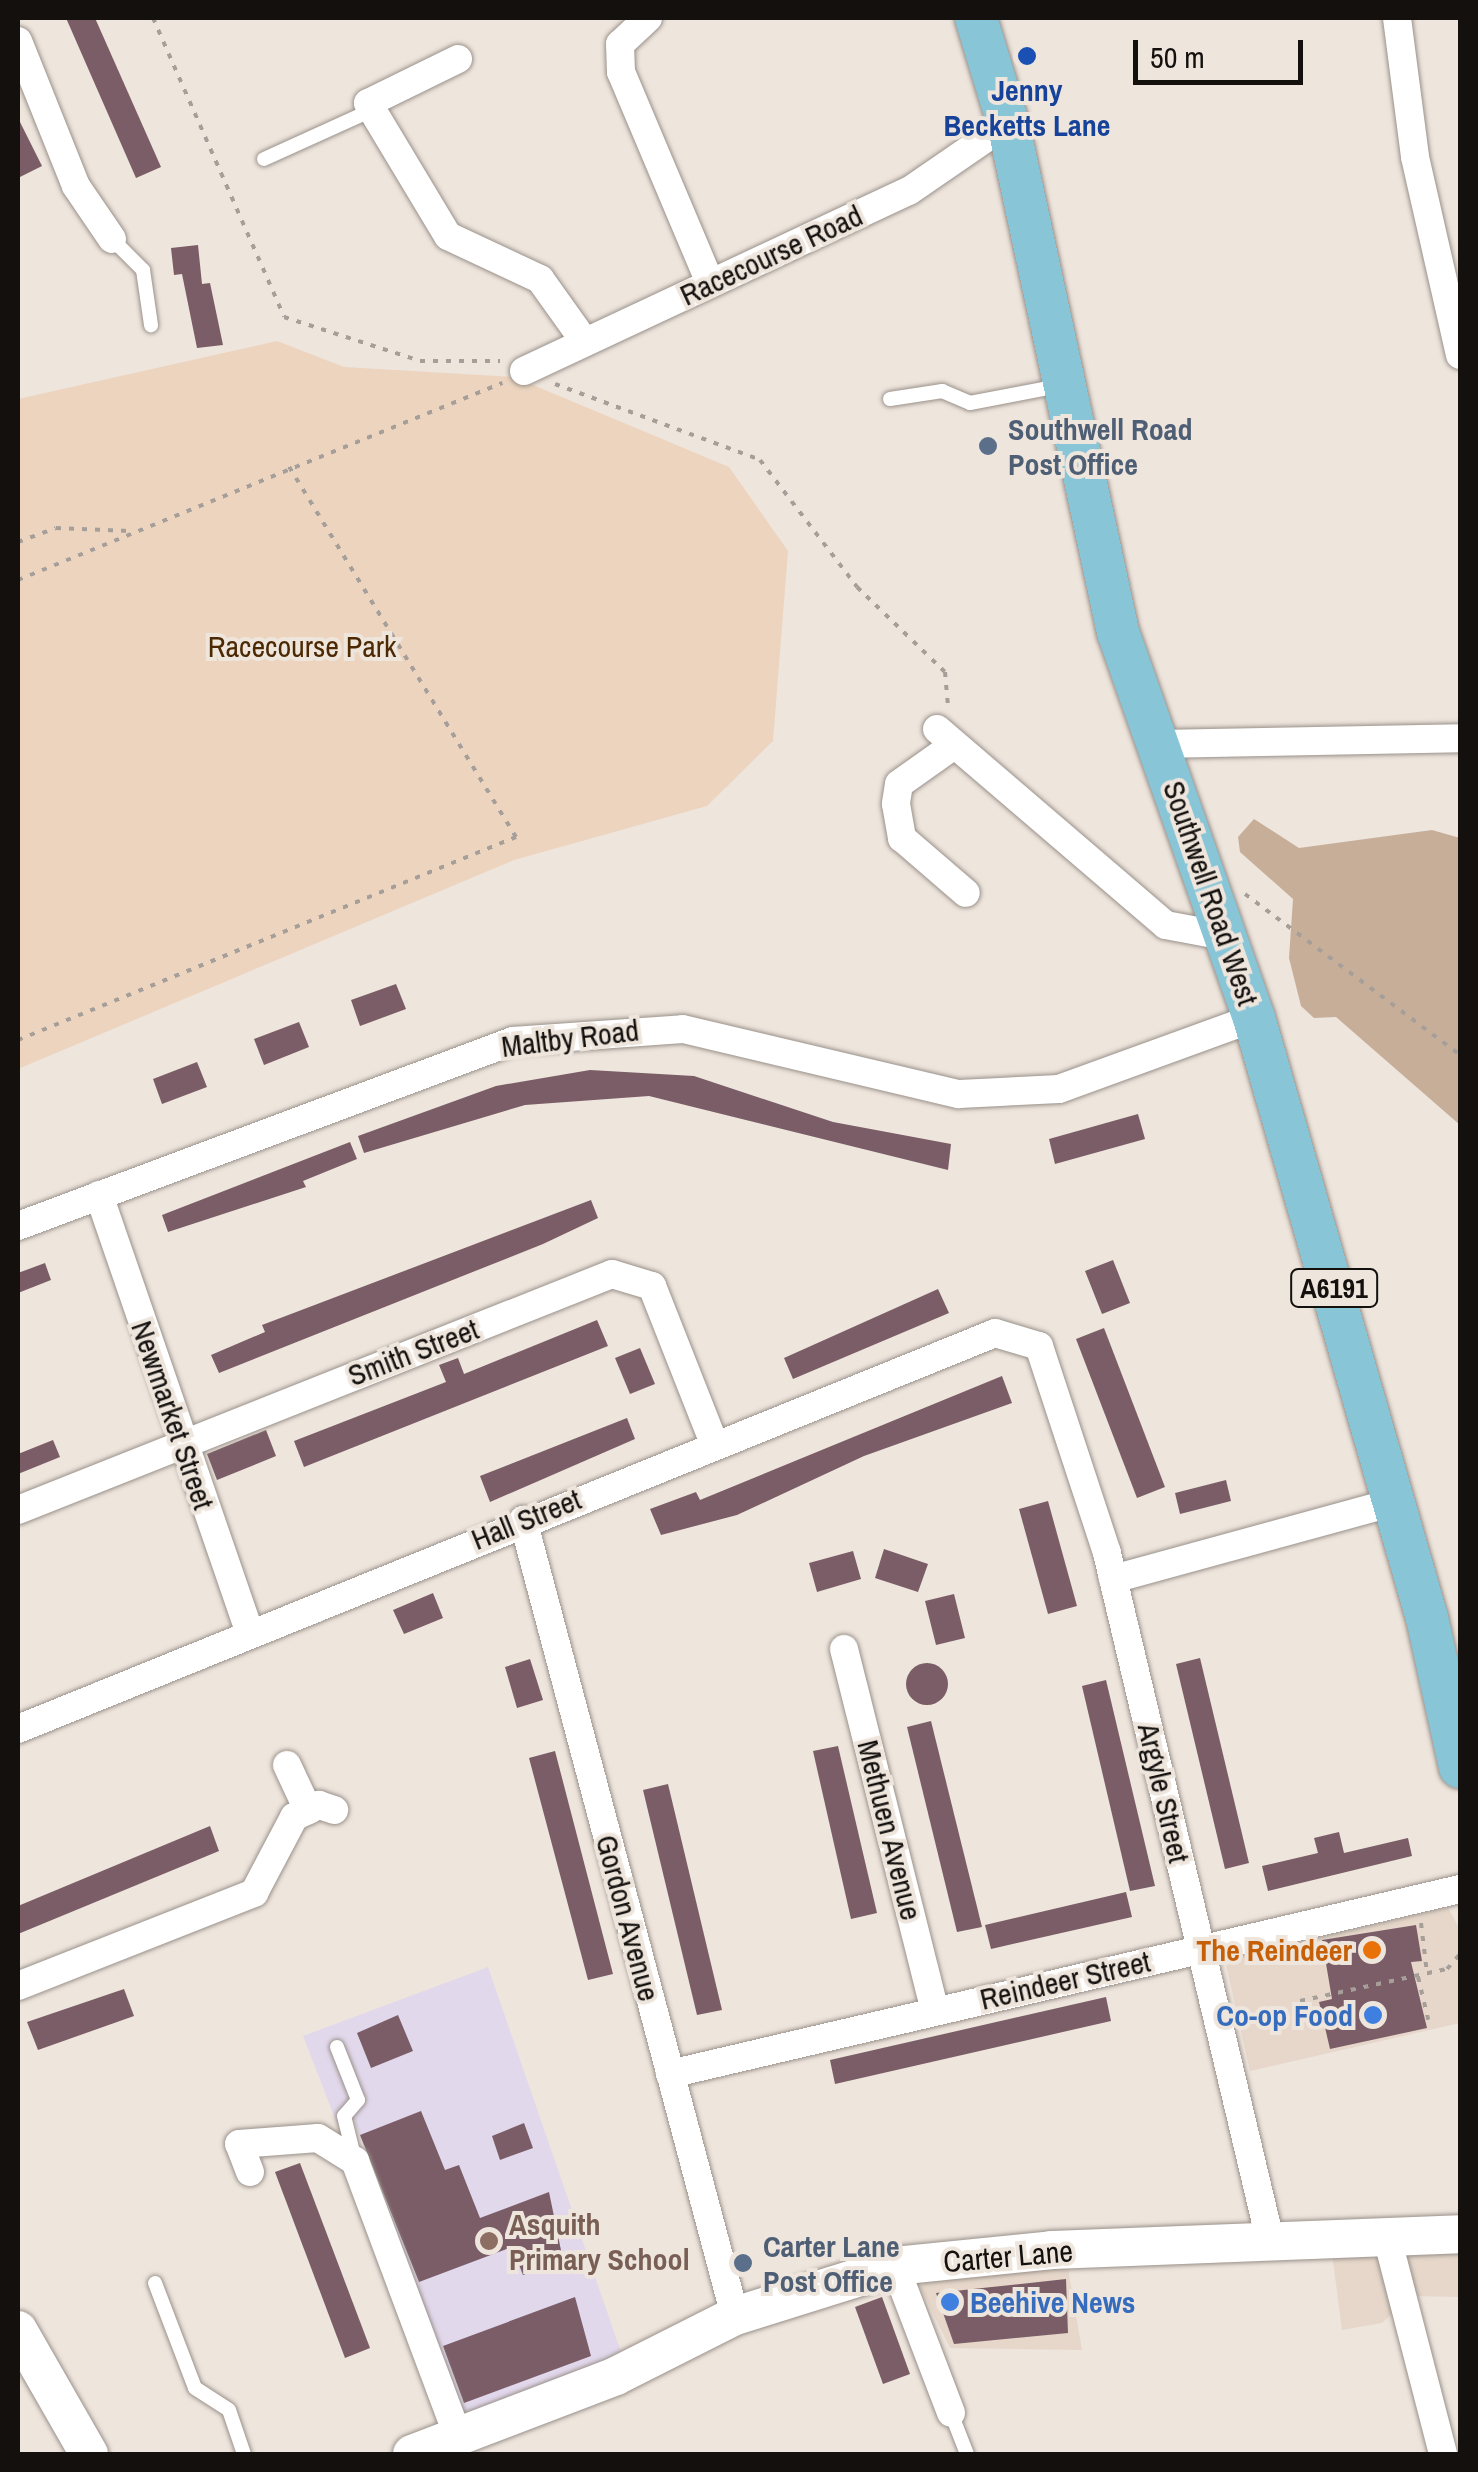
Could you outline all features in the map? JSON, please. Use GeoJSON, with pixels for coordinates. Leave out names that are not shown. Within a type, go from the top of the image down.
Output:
{"type":"FeatureCollection","features":[{"type":"Feature","properties":{"kind":"main road","name":"Southwell Road West"},"geometry":{"type":"LineString","coordinates":[[976,18],[1008,123],[1118,632],[1254,1018],[1394,1502],[1460,1767]]}},
{"type":"Feature","properties":{"kind":"main road","name":"Carter Lane"},"geometry":{"type":"LineString","coordinates":[[412,2454],[459,2439],[735,2316],[894,2266],[1460,2234]]}},
{"type":"Feature","properties":{"kind":"main road"},"geometry":{"type":"LineString","coordinates":[[18,2330],[88,2454]]}},
{"type":"Feature","properties":{"kind":"street"},"geometry":{"type":"LineString","coordinates":[[648,18],[620,44],[622,72],[710,283]]}},
{"type":"Feature","properties":{"kind":"street"},"geometry":{"type":"LineString","coordinates":[[1397,18],[1415,157],[1460,355]]}},
{"type":"Feature","properties":{"kind":"street"},"geometry":{"type":"LineString","coordinates":[[18,41],[76,186],[112,238]]}},
{"type":"Feature","properties":{"kind":"street"},"geometry":{"type":"LineString","coordinates":[[458,59],[368,103],[448,236],[540,279],[585,342]]}},
{"type":"Feature","properties":{"kind":"street","name":"Racecourse Road"},"geometry":{"type":"LineString","coordinates":[[524,371],[908,192],[1008,123]]}},
{"type":"Feature","properties":{"kind":"street"},"geometry":{"type":"LineString","coordinates":[[966,893],[902,838],[896,804],[899,784],[945,737],[1166,924],[1224,936]]}},
{"type":"Feature","properties":{"kind":"street"},"geometry":{"type":"LineString","coordinates":[[1160,744],[1460,738]]}},
{"type":"Feature","properties":{"kind":"street","name":"Maltby Road"},"geometry":{"type":"LineString","coordinates":[[18,1226],[514,1041],[684,1029],[959,1094],[1059,1089],[1254,1018]]}},
{"type":"Feature","properties":{"kind":"street","name":"Newmarket Street"},"geometry":{"type":"LineString","coordinates":[[99,1195],[180,1443],[250,1634]]}},
{"type":"Feature","properties":{"kind":"street","name":"Smith Street"},"geometry":{"type":"LineString","coordinates":[[18,1510],[612,1274],[652,1286],[714,1443]]}},
{"type":"Feature","properties":{"kind":"street","name":"Hall Street"},"geometry":{"type":"LineString","coordinates":[[18,1729],[523,1520],[994,1333],[1039,1346]]}},
{"type":"Feature","properties":{"kind":"street","name":"Argyle Street"},"geometry":{"type":"LineString","coordinates":[[1039,1346],[1113,1580],[1271,2244]]}},
{"type":"Feature","properties":{"kind":"street"},"geometry":{"type":"LineString","coordinates":[[1113,1580],[1394,1502]]}},
{"type":"Feature","properties":{"kind":"street","name":"Gordon Avenue"},"geometry":{"type":"LineString","coordinates":[[523,1520],[735,2316]]}},
{"type":"Feature","properties":{"kind":"street","name":"Methuen Avenue"},"geometry":{"type":"LineString","coordinates":[[844,1649],[935,2011]]}},
{"type":"Feature","properties":{"kind":"street"},"geometry":{"type":"LineString","coordinates":[[18,1986],[254,1893],[294,1817],[321,1810],[287,1765]]}},
{"type":"Feature","properties":{"kind":"street","name":"Reindeer Street"},"geometry":{"type":"LineString","coordinates":[[670,2074],[1460,1889]]}},
{"type":"Feature","properties":{"kind":"street"},"geometry":{"type":"LineString","coordinates":[[250,2172],[234,2134],[318,2138],[355,2161],[459,2439]]}},
{"type":"Feature","properties":{"kind":"street"},"geometry":{"type":"LineString","coordinates":[[1388,2241],[1438,2453]]}},
{"type":"Feature","properties":{"kind":"street"},"geometry":{"type":"LineString","coordinates":[[894,2266],[951,2413]]}},
{"type":"Feature","properties":{"kind":"lane"},"geometry":{"type":"LineString","coordinates":[[264,159],[372,110]]}},
{"type":"Feature","properties":{"kind":"lane"},"geometry":{"type":"LineString","coordinates":[[112,238],[143,270],[151,325]]}},
{"type":"Feature","properties":{"kind":"lane"},"geometry":{"type":"LineString","coordinates":[[890,400],[942,391],[970,403],[1064,385]]}},
{"type":"Feature","properties":{"kind":"lane"},"geometry":{"type":"LineString","coordinates":[[337,2047],[358,2100],[344,2116],[355,2161]]}},
{"type":"Feature","properties":{"kind":"lane"},"geometry":{"type":"LineString","coordinates":[[155,2283],[195,2388],[229,2410],[244,2454]]}},
{"type":"Feature","properties":{"kind":"lane"},"geometry":{"type":"LineString","coordinates":[[951,2413],[967,2454]]}},
{"type":"Feature","properties":{"kind":"path"},"geometry":{"type":"LineString","coordinates":[[18,580],[288,465],[524,371]]}},
{"type":"Feature","properties":{"kind":"path"},"geometry":{"type":"LineString","coordinates":[[18,1040],[516,837],[288,465]]}},
{"type":"Feature","properties":{"kind":"path"},"geometry":{"type":"LineString","coordinates":[[18,542],[56,528],[133,531]]}},
{"type":"Feature","properties":{"kind":"path"},"geometry":{"type":"LineString","coordinates":[[945,672],[950,706],[945,737]]}},
{"type":"Feature","properties":{"kind":"path"},"geometry":{"type":"LineString","coordinates":[[1238,888],[1460,1056]]}},
{"type":"Feature","properties":{"kind":"path"},"geometry":{"type":"LineString","coordinates":[[1416,1899],[1427,1975]]}},
{"type":"Feature","properties":{"kind":"path"},"geometry":{"type":"LineString","coordinates":[[1300,2002],[1427,1975],[1460,1954]]}},
{"type":"Feature","properties":{"kind":"path"},"geometry":{"type":"LineString","coordinates":[[1418,1977],[1420,1994],[1428,2004],[1430,2028]]}},
{"type":"Feature","properties":{"kind":"shaded area"},"geometry":{"type":"Polygon","coordinates":[[[1254,819],[1299,848],[1432,830],[1460,838],[1460,1125],[1336,1017],[1314,1018],[1301,1006],[1289,958],[1293,899],[1240,852],[1238,837],[1254,819]]]}},
{"type":"Feature","properties":{"kind":"shaded area"},"geometry":{"type":"Polygon","coordinates":[[[1448,1908],[1460,1929],[1460,2023],[1250,2071],[1225,1960],[1448,1908]]]}},
{"type":"Feature","properties":{"kind":"shaded area","name":"Asquith Primary School"},"geometry":{"type":"Polygon","coordinates":[[[488,1967],[622,2355],[457,2418],[354,2120],[338,2126],[303,2036],[488,1967]]]}},
{"type":"Feature","properties":{"kind":"shaded area"},"geometry":{"type":"Polygon","coordinates":[[[1328,2223],[1460,2223],[1460,2297],[1412,2296],[1382,2323],[1342,2330],[1328,2223]]]}},
{"type":"Feature","properties":{"kind":"shaded area"},"geometry":{"type":"Polygon","coordinates":[[[1066,2257],[1082,2350],[950,2348],[920,2287],[930,2275],[1066,2257]]]}},
{"type":"Feature","properties":{"kind":"green space","name":"Racecourse Park"},"geometry":{"type":"Polygon","coordinates":[[[277,341],[344,367],[514,377],[729,467],[788,551],[773,741],[707,806],[514,860],[18,1069],[18,399],[277,341]]]}},
{"type":"Feature","properties":{"kind":"building"},"geometry":{"type":"Polygon","coordinates":[[[66,18],[95,18],[161,167],[136,178],[66,18]]]}},
{"type":"Feature","properties":{"kind":"building"},"geometry":{"type":"Polygon","coordinates":[[[18,118],[42,166],[18,178],[18,118]]]}},
{"type":"Feature","properties":{"kind":"building"},"geometry":{"type":"Polygon","coordinates":[[[198,245],[202,284],[210,283],[223,345],[197,348],[182,274],[174,275],[171,248],[198,245]]]}},
{"type":"Feature","properties":{"kind":"building"},"geometry":{"type":"Polygon","coordinates":[[[396,984],[406,1009],[360,1026],[351,1000],[396,984]]]}},
{"type":"Feature","properties":{"kind":"building"},"geometry":{"type":"Polygon","coordinates":[[[299,1022],[309,1047],[264,1065],[254,1039],[299,1022]]]}},
{"type":"Feature","properties":{"kind":"building"},"geometry":{"type":"Polygon","coordinates":[[[197,1062],[207,1087],[162,1104],[153,1079],[197,1062]]]}},
{"type":"Feature","properties":{"kind":"building"},"geometry":{"type":"Polygon","coordinates":[[[590,1070],[694,1076],[833,1122],[951,1144],[948,1170],[649,1096],[525,1105],[364,1153],[358,1136],[496,1086],[590,1070]]]}},
{"type":"Feature","properties":{"kind":"building"},"geometry":{"type":"Polygon","coordinates":[[[1138,1114],[1145,1139],[1055,1164],[1049,1139],[1138,1114]]]}},
{"type":"Feature","properties":{"kind":"building"},"geometry":{"type":"Polygon","coordinates":[[[350,1142],[357,1159],[303,1181],[306,1187],[168,1232],[162,1215],[350,1142]]]}},
{"type":"Feature","properties":{"kind":"building"},"geometry":{"type":"Polygon","coordinates":[[[591,1200],[598,1218],[543,1244],[219,1373],[211,1355],[265,1332],[262,1325],[591,1200]]]}},
{"type":"Feature","properties":{"kind":"building"},"geometry":{"type":"Polygon","coordinates":[[[1113,1260],[1130,1303],[1102,1314],[1085,1271],[1113,1260]]]}},
{"type":"Feature","properties":{"kind":"building"},"geometry":{"type":"Polygon","coordinates":[[[45,1263],[51,1280],[18,1293],[18,1273],[45,1263]]]}},
{"type":"Feature","properties":{"kind":"building"},"geometry":{"type":"Polygon","coordinates":[[[938,1289],[949,1313],[793,1379],[784,1358],[938,1289]]]}},
{"type":"Feature","properties":{"kind":"building"},"geometry":{"type":"Polygon","coordinates":[[[597,1320],[608,1346],[304,1467],[294,1441],[446,1382],[439,1365],[458,1358],[464,1374],[597,1320]]]}},
{"type":"Feature","properties":{"kind":"building"},"geometry":{"type":"Polygon","coordinates":[[[1104,1328],[1165,1487],[1137,1498],[1076,1339],[1104,1328]]]}},
{"type":"Feature","properties":{"kind":"building"},"geometry":{"type":"Polygon","coordinates":[[[640,1348],[655,1384],[630,1394],[615,1358],[640,1348]]]}},
{"type":"Feature","properties":{"kind":"building"},"geometry":{"type":"Polygon","coordinates":[[[1002,1376],[1012,1403],[864,1456],[737,1515],[661,1535],[650,1509],[696,1492],[700,1500],[1002,1376]]]}},
{"type":"Feature","properties":{"kind":"building"},"geometry":{"type":"Polygon","coordinates":[[[627,1418],[635,1439],[490,1502],[480,1476],[627,1418]]]}},
{"type":"Feature","properties":{"kind":"building"},"geometry":{"type":"Polygon","coordinates":[[[266,1430],[276,1456],[217,1480],[207,1454],[266,1430]]]}},
{"type":"Feature","properties":{"kind":"building"},"geometry":{"type":"Polygon","coordinates":[[[53,1440],[60,1457],[18,1474],[18,1454],[53,1440]]]}},
{"type":"Feature","properties":{"kind":"building"},"geometry":{"type":"Polygon","coordinates":[[[1226,1480],[1231,1501],[1180,1514],[1175,1493],[1226,1480]]]}},
{"type":"Feature","properties":{"kind":"building"},"geometry":{"type":"Polygon","coordinates":[[[1048,1501],[1077,1606],[1048,1614],[1019,1509],[1048,1501]]]}},
{"type":"Feature","properties":{"kind":"building"},"geometry":{"type":"Polygon","coordinates":[[[884,1549],[928,1564],[918,1592],[875,1578],[884,1549]]]}},
{"type":"Feature","properties":{"kind":"building"},"geometry":{"type":"Polygon","coordinates":[[[853,1551],[861,1579],[817,1592],[809,1563],[853,1551]]]}},
{"type":"Feature","properties":{"kind":"building"},"geometry":{"type":"Polygon","coordinates":[[[433,1593],[443,1618],[404,1634],[393,1610],[433,1593]]]}},
{"type":"Feature","properties":{"kind":"building"},"geometry":{"type":"Polygon","coordinates":[[[954,1594],[965,1638],[936,1645],[925,1601],[954,1594]]]}},
{"type":"Feature","properties":{"kind":"building"},"geometry":{"type":"Polygon","coordinates":[[[1200,1658],[1249,1863],[1225,1869],[1176,1664],[1200,1658]]]}},
{"type":"Feature","properties":{"kind":"building"},"geometry":{"type":"Polygon","coordinates":[[[530,1659],[543,1700],[517,1708],[505,1667],[530,1659]]]}},
{"type":"Feature","properties":{"kind":"building"},"geometry":{"type":"Polygon","coordinates":[[[927,1663],[942,1669],[948,1684],[942,1699],[927,1705],[912,1699],[906,1684],[912,1669],[927,1663]]]}},
{"type":"Feature","properties":{"kind":"building"},"geometry":{"type":"Polygon","coordinates":[[[1106,1680],[1155,1886],[1130,1891],[1082,1686],[1106,1680]]]}},
{"type":"Feature","properties":{"kind":"building"},"geometry":{"type":"Polygon","coordinates":[[[931,1721],[982,1927],[957,1932],[907,1727],[931,1721]]]}},
{"type":"Feature","properties":{"kind":"building"},"geometry":{"type":"Polygon","coordinates":[[[838,1746],[877,1913],[851,1919],[813,1751],[838,1746]]]}},
{"type":"Feature","properties":{"kind":"building"},"geometry":{"type":"Polygon","coordinates":[[[555,1751],[613,1974],[588,1980],[529,1758],[555,1751]]]}},
{"type":"Feature","properties":{"kind":"building"},"geometry":{"type":"Polygon","coordinates":[[[668,1784],[722,2010],[697,2015],[643,1790],[668,1784]]]}},
{"type":"Feature","properties":{"kind":"building"},"geometry":{"type":"Polygon","coordinates":[[[210,1826],[219,1851],[18,1934],[18,1906],[210,1826]]]}},
{"type":"Feature","properties":{"kind":"building"},"geometry":{"type":"Polygon","coordinates":[[[1339,1832],[1344,1853],[1408,1838],[1412,1856],[1268,1891],[1262,1866],[1318,1853],[1314,1838],[1339,1832]]]}},
{"type":"Feature","properties":{"kind":"building"},"geometry":{"type":"Polygon","coordinates":[[[1126,1892],[1132,1917],[991,1949],[985,1925],[1126,1892]]]}},
{"type":"Feature","properties":{"kind":"building"},"geometry":{"type":"Polygon","coordinates":[[[1416,1925],[1422,1961],[1411,1962],[1427,2028],[1330,2049],[1319,2002],[1332,1999],[1322,1940],[1416,1925]]]}},
{"type":"Feature","properties":{"kind":"building"},"geometry":{"type":"Polygon","coordinates":[[[124,1989],[134,2016],[38,2050],[27,2022],[124,1989]]]}},
{"type":"Feature","properties":{"kind":"building"},"geometry":{"type":"Polygon","coordinates":[[[1106,1997],[1111,2021],[835,2084],[830,2060],[1106,1997]]]}},
{"type":"Feature","properties":{"kind":"building"},"geometry":{"type":"Polygon","coordinates":[[[398,2015],[413,2051],[371,2068],[357,2033],[398,2015]]]}},
{"type":"Feature","properties":{"kind":"building"},"geometry":{"type":"Polygon","coordinates":[[[421,2111],[445,2170],[459,2165],[480,2218],[549,2192],[563,2260],[523,2275],[512,2247],[419,2282],[360,2135],[421,2111]]]}},
{"type":"Feature","properties":{"kind":"building"},"geometry":{"type":"Polygon","coordinates":[[[524,2123],[533,2148],[500,2160],[492,2136],[524,2123]]]}},
{"type":"Feature","properties":{"kind":"building"},"geometry":{"type":"Polygon","coordinates":[[[300,2163],[370,2348],[345,2358],[275,2172],[300,2163]]]}},
{"type":"Feature","properties":{"kind":"building"},"geometry":{"type":"Polygon","coordinates":[[[1066,2279],[1068,2333],[954,2344],[936,2293],[1066,2279]]]}},
{"type":"Feature","properties":{"kind":"building"},"geometry":{"type":"Polygon","coordinates":[[[575,2297],[591,2356],[464,2403],[443,2346],[575,2297]]]}},
{"type":"Feature","properties":{"kind":"building"},"geometry":{"type":"Polygon","coordinates":[[[882,2297],[910,2374],[883,2384],[855,2307],[882,2297]]]}},
{"type":"Feature","properties":{"kind":"place","name":"Jenny Becketts Lane"},"geometry":{"type":"Point","coordinates":[1027,56]}},
{"type":"Feature","properties":{"kind":"place","name":"Southwell Road Post Office"},"geometry":{"type":"Point","coordinates":[988,446]}},
{"type":"Feature","properties":{"kind":"place","name":"The Reindeer"},"geometry":{"type":"Point","coordinates":[1372,1950]}},
{"type":"Feature","properties":{"kind":"place","name":"Co-op Food"},"geometry":{"type":"Point","coordinates":[1373,2015]}},
{"type":"Feature","properties":{"kind":"place","name":"Asquith Primary School"},"geometry":{"type":"Point","coordinates":[489,2241]}},
{"type":"Feature","properties":{"kind":"place","name":"Carter Lane Post Office"},"geometry":{"type":"Point","coordinates":[743,2263]}},
{"type":"Feature","properties":{"kind":"place","name":"Beehive News"},"geometry":{"type":"Point","coordinates":[950,2302]}}]}
